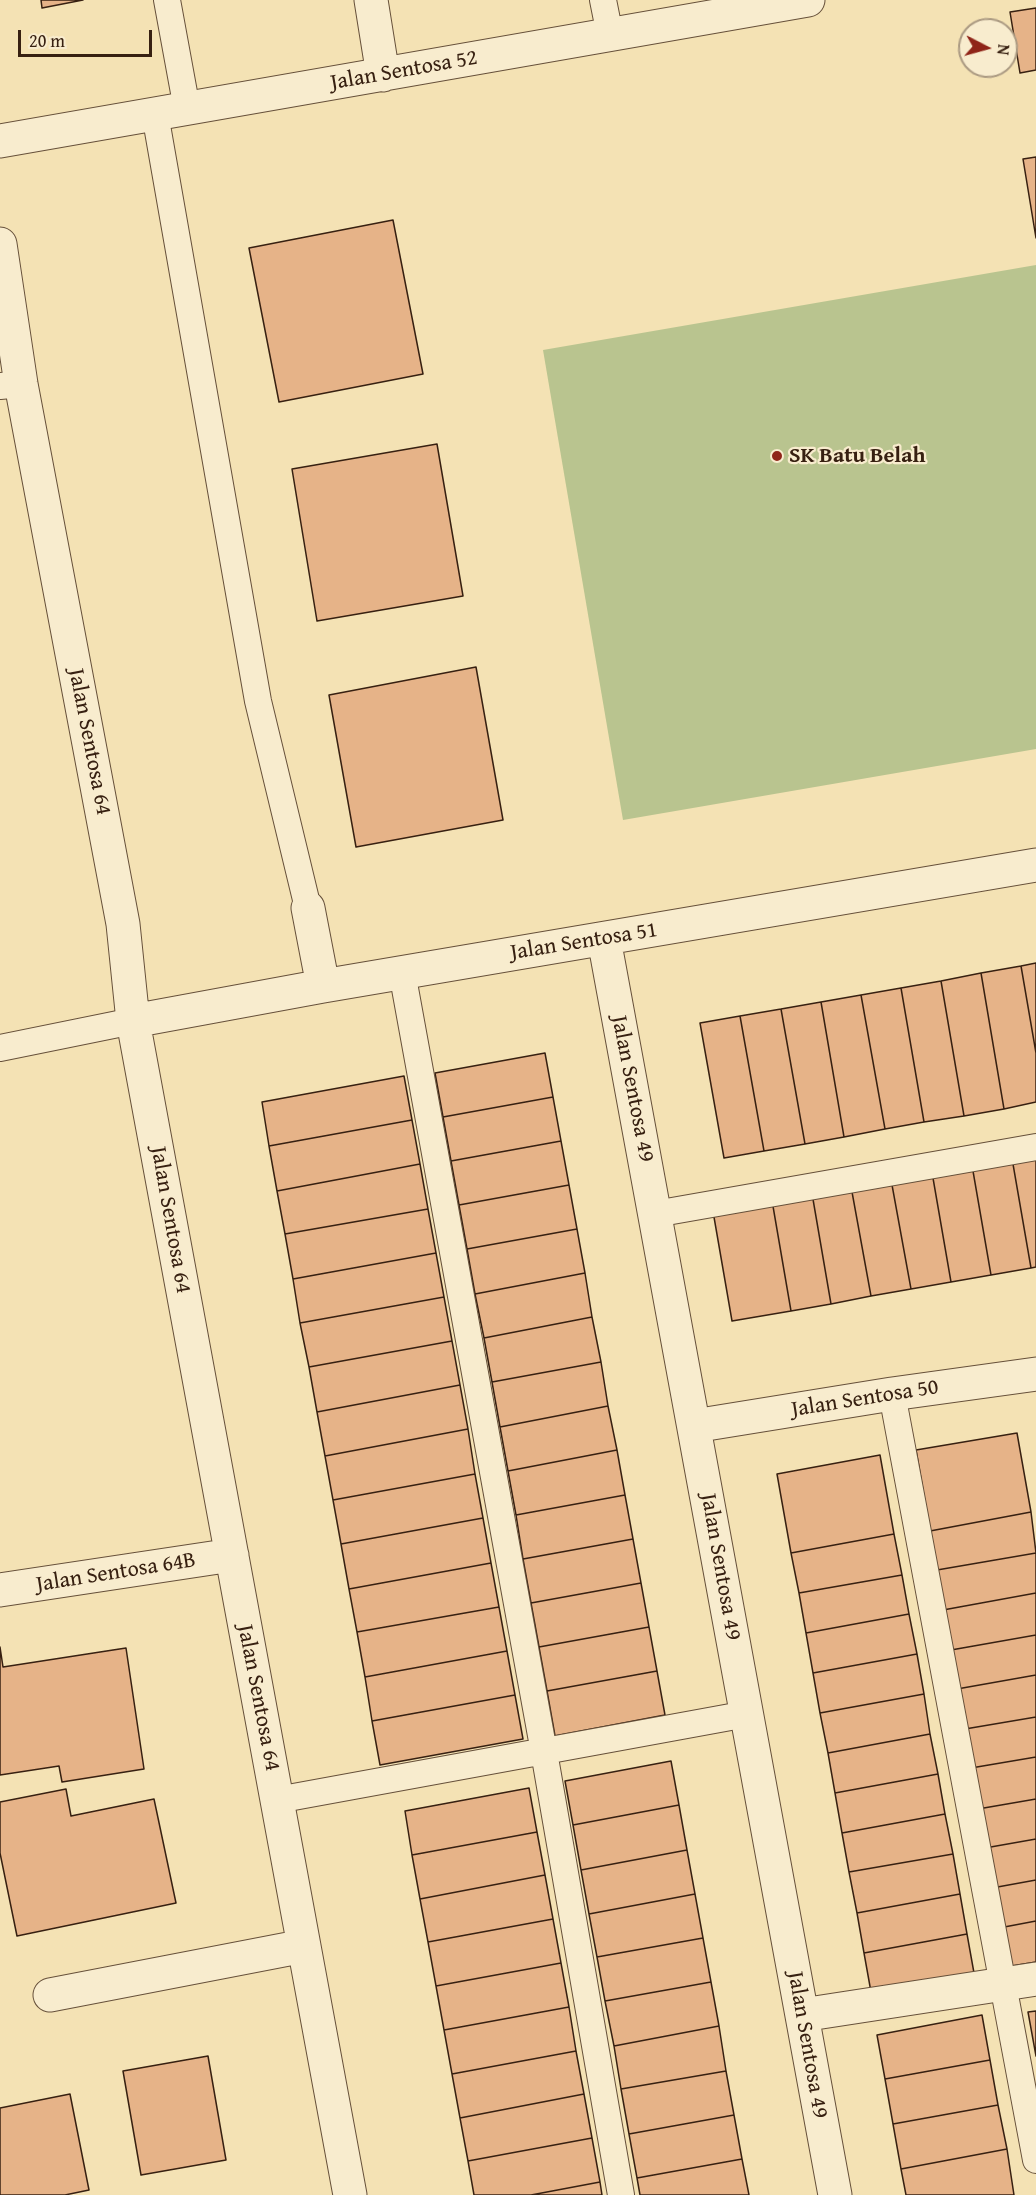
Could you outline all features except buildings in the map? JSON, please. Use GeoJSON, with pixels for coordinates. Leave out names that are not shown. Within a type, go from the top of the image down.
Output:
{"type":"FeatureCollection","features":[{"type":"Feature","properties":{"kind":"street"},"geometry":{"type":"LineString","coordinates":[[371,0],[383,75]]}},
{"type":"Feature","properties":{"kind":"street","name":"Jalan Sentosa 52"},"geometry":{"type":"LineString","coordinates":[[0,141],[808,0]]}},
{"type":"Feature","properties":{"kind":"street","name":"Jalan Sentosa 64"},"geometry":{"type":"LineString","coordinates":[[0,244],[10,385],[123,924],[133,1022],[350,2195]]}},
{"type":"Feature","properties":{"kind":"street","name":"Jalan Sentosa 51"},"geometry":{"type":"LineString","coordinates":[[133,1022],[402,972],[1036,865]]}},
{"type":"Feature","properties":{"kind":"street"},"geometry":{"type":"LineString","coordinates":[[309,908],[322,986]]}},
{"type":"Feature","properties":{"kind":"street","name":"Jalan Sentosa 49"},"geometry":{"type":"LineString","coordinates":[[604,939],[835,2195]]}},
{"type":"Feature","properties":{"kind":"street","name":"Jalan Sentosa 50"},"geometry":{"type":"LineString","coordinates":[[693,1426],[892,1394],[1036,1374]]}},
{"type":"Feature","properties":{"kind":"street","name":"Jalan Sentosa 64B"},"geometry":{"type":"LineString","coordinates":[[0,1590],[232,1555]]}},
{"type":"Feature","properties":{"kind":"street"},"geometry":{"type":"LineString","coordinates":[[50,1995],[304,1946]]}},
{"type":"Feature","properties":{"kind":"street"},"geometry":{"type":"LineString","coordinates":[[802,2015],[1036,1979]]}},
{"type":"Feature","properties":{"kind":"lane"},"geometry":{"type":"LineString","coordinates":[[167,0],[187,109]]}},
{"type":"Feature","properties":{"kind":"lane"},"geometry":{"type":"LineString","coordinates":[[603,0],[610,35]]}},
{"type":"Feature","properties":{"kind":"lane"},"geometry":{"type":"LineString","coordinates":[[155,114],[258,701],[309,908]]}},
{"type":"Feature","properties":{"kind":"lane"},"geometry":{"type":"LineString","coordinates":[[402,972],[544,1752],[621,2195]]}},
{"type":"Feature","properties":{"kind":"lane"},"geometry":{"type":"LineString","coordinates":[[0,1048],[133,1022]]}},
{"type":"Feature","properties":{"kind":"lane"},"geometry":{"type":"LineString","coordinates":[[655,1214],[1036,1148]]}},
{"type":"Feature","properties":{"kind":"lane"},"geometry":{"type":"LineString","coordinates":[[892,1394],[1036,2160]]}},
{"type":"Feature","properties":{"kind":"lane"},"geometry":{"type":"LineString","coordinates":[[277,1800],[747,1714]]}},
{"type":"Feature","properties":{"kind":"green space"},"geometry":{"type":"Polygon","coordinates":[[[1036,265],[1036,749],[623,820],[543,350],[1036,265]]]}},
{"type":"Feature","properties":{"kind":"place","name":"SK Batu Belah"},"geometry":{"type":"Point","coordinates":[777,456]}}]}
